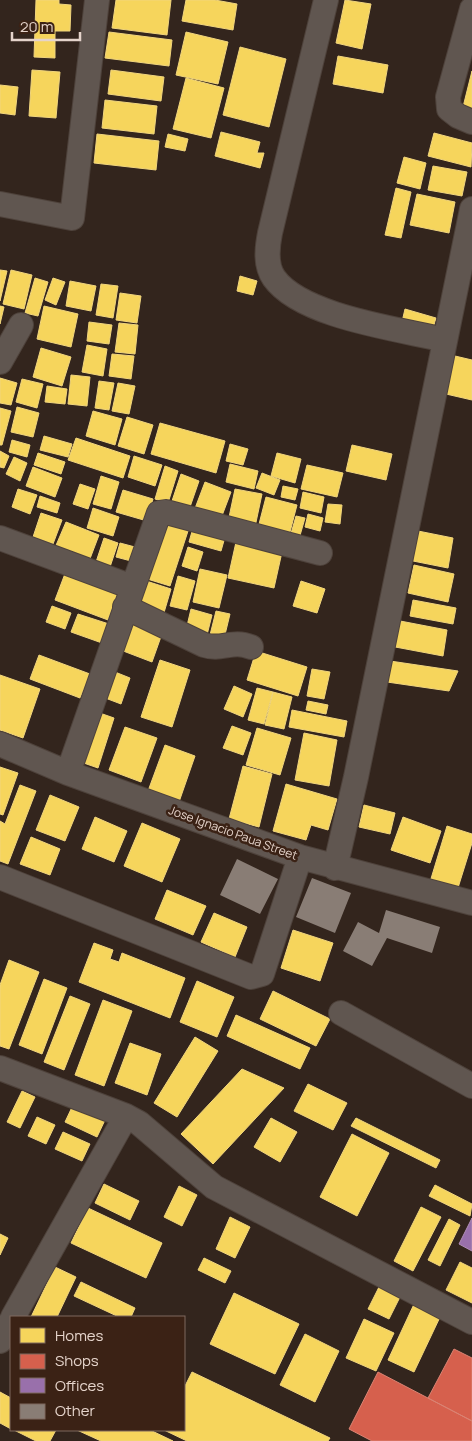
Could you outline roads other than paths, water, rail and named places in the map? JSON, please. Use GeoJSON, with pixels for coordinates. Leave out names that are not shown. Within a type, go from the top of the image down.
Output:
{"type":"FeatureCollection","features":[{"type":"Feature","properties":{"kind":"street"},"geometry":{"type":"LineString","coordinates":[[0,204],[72,218],[97,0]]}},
{"type":"Feature","properties":{"kind":"street"},"geometry":{"type":"LineString","coordinates":[[326,0],[270,233],[269,268],[279,283],[310,303],[356,320],[445,340]]}},
{"type":"Feature","properties":{"kind":"street"},"geometry":{"type":"LineString","coordinates":[[472,9],[448,97],[449,109],[458,116],[472,122]]}},
{"type":"Feature","properties":{"kind":"street"},"geometry":{"type":"LineString","coordinates":[[335,868],[356,777],[472,210]]}},
{"type":"Feature","properties":{"kind":"street"},"geometry":{"type":"LineString","coordinates":[[0,362],[21,325]]}},
{"type":"Feature","properties":{"kind":"street"},"geometry":{"type":"LineString","coordinates":[[68,773],[159,513],[166,512],[320,553]]}},
{"type":"Feature","properties":{"kind":"street"},"geometry":{"type":"LineString","coordinates":[[0,538],[129,597],[204,645],[217,647],[238,643],[251,647]]}},
{"type":"Feature","properties":{"kind":"street","name":"Jose Ignacio Paua Street"},"geometry":{"type":"LineString","coordinates":[[0,744],[68,773],[300,858],[472,903]]}},
{"type":"Feature","properties":{"kind":"street"},"geometry":{"type":"LineString","coordinates":[[0,877],[251,977],[262,974],[300,858]]}},
{"type":"Feature","properties":{"kind":"street"},"geometry":{"type":"LineString","coordinates":[[341,1014],[472,1086]]}},
{"type":"Feature","properties":{"kind":"street"},"geometry":{"type":"LineString","coordinates":[[0,1068],[126,1116],[139,1123],[214,1186],[472,1322]]}},
{"type":"Feature","properties":{"kind":"street"},"geometry":{"type":"LineString","coordinates":[[15,1316],[126,1116]]}},
{"type":"Feature","properties":{"kind":"street"},"geometry":{"type":"LineString","coordinates":[[0,1341],[10,1323]]}}]}
